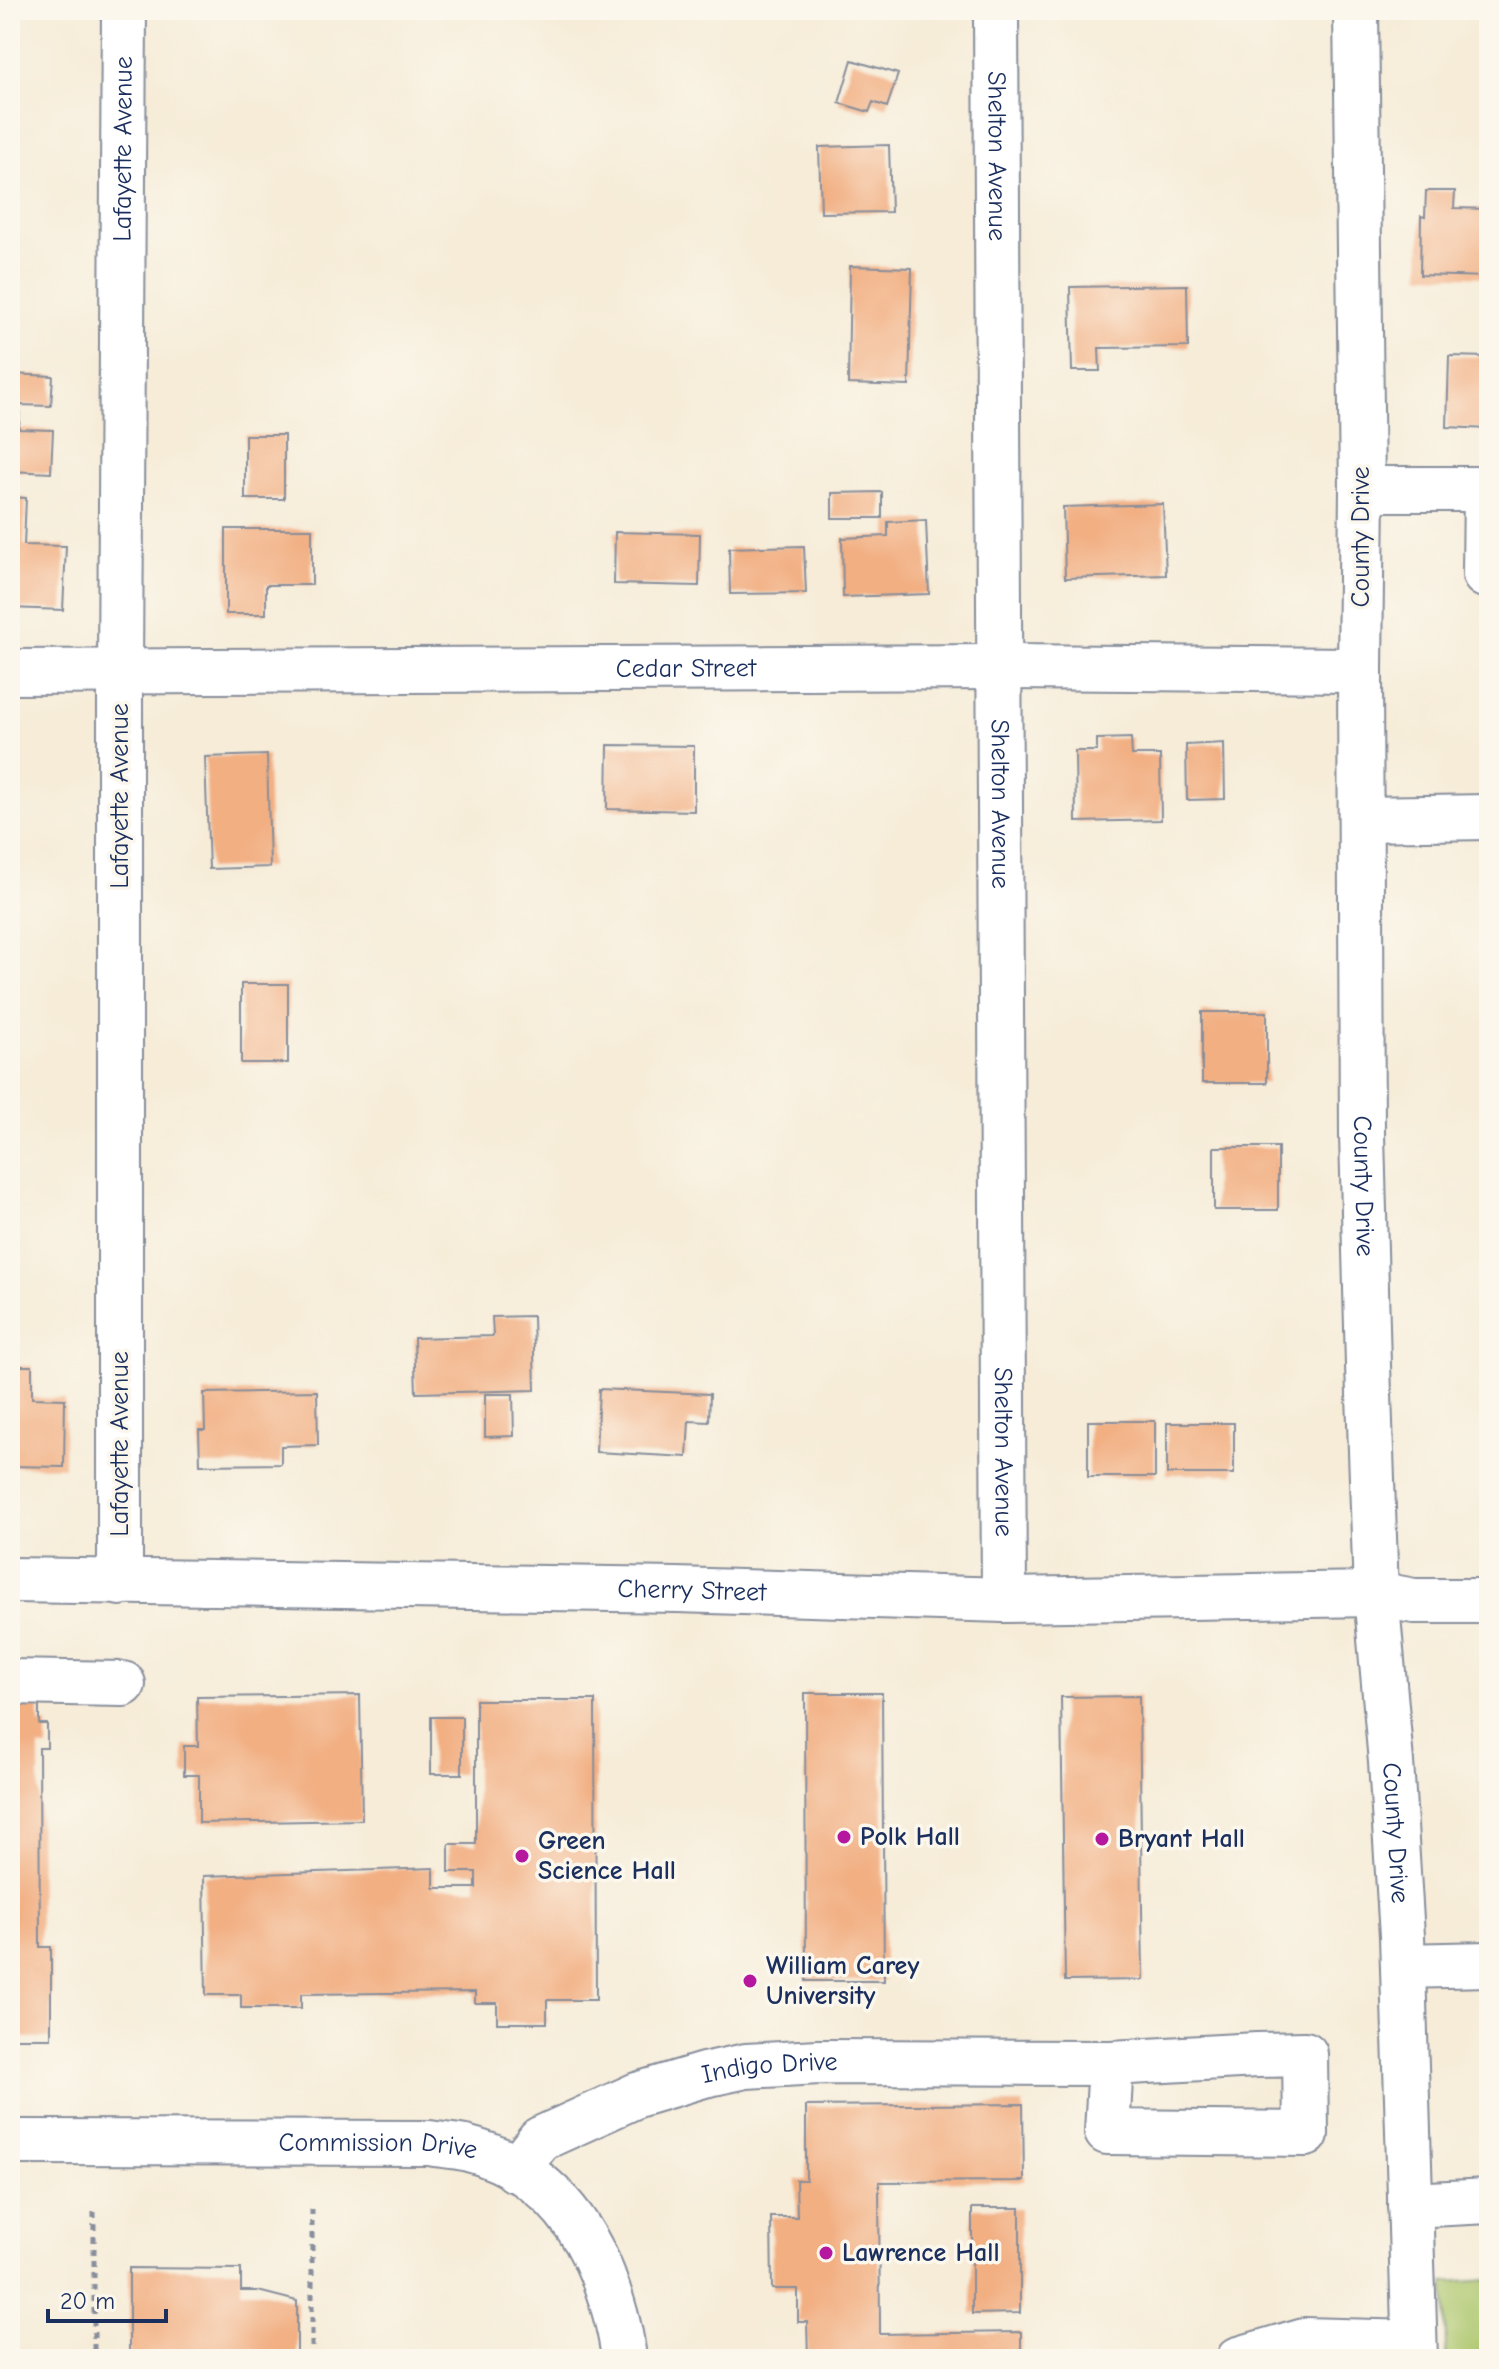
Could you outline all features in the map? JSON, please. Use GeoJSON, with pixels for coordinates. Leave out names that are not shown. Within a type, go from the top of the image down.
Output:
{"type":"FeatureCollection","features":[{"type":"Feature","properties":{"kind":"street","name":"Lafayette Avenue"},"geometry":{"type":"LineString","coordinates":[[120,1583],[124,10]]}},
{"type":"Feature","properties":{"kind":"street","name":"Shelton Avenue"},"geometry":{"type":"LineString","coordinates":[[996,10],[1004,1600]]}},
{"type":"Feature","properties":{"kind":"street","name":"County Drive"},"geometry":{"type":"LineString","coordinates":[[1356,10],[1362,489],[1362,1135],[1376,1594],[1392,1778],[1403,1966],[1415,2351]]}},
{"type":"Feature","properties":{"kind":"street"},"geometry":{"type":"LineString","coordinates":[[1362,489],[1488,489],[1485,575]]}},
{"type":"Feature","properties":{"kind":"street","name":"Cedar Street"},"geometry":{"type":"LineString","coordinates":[[10,672],[998,667],[1360,670]]}},
{"type":"Feature","properties":{"kind":"street"},"geometry":{"type":"LineString","coordinates":[[1361,819],[1489,817]]}},
{"type":"Feature","properties":{"kind":"street","name":"Cherry Street"},"geometry":{"type":"LineString","coordinates":[[10,1580],[677,1590],[1004,1600],[1376,1594],[1414,1601],[1477,1601]]}},
{"type":"Feature","properties":{"kind":"street"},"geometry":{"type":"LineString","coordinates":[[10,1682],[123,1684]]}},
{"type":"Feature","properties":{"kind":"street"},"geometry":{"type":"LineString","coordinates":[[1403,1966],[1489,1964]]}},
{"type":"Feature","properties":{"kind":"street","name":"Indigo Drive"},"geometry":{"type":"LineString","coordinates":[[516,2170],[540,2139],[637,2095],[746,2066],[834,2061],[1053,2064],[1305,2054],[1306,2134],[1107,2132],[1111,2063]]}},
{"type":"Feature","properties":{"kind":"street","name":"Commission Drive"},"geometry":{"type":"LineString","coordinates":[[10,2142],[429,2143],[466,2148],[516,2170],[554,2196],[577,2223],[594,2252],[612,2299],[624,2359]]}},
{"type":"Feature","properties":{"kind":"street"},"geometry":{"type":"LineString","coordinates":[[1410,2205],[1489,2201]]}},
{"type":"Feature","properties":{"kind":"street"},"geometry":{"type":"LineString","coordinates":[[1239,2359],[1304,2340],[1415,2351]]}},
{"type":"Feature","properties":{"kind":"path"},"geometry":{"type":"LineString","coordinates":[[312,2209],[312,2359]]}},
{"type":"Feature","properties":{"kind":"path"},"geometry":{"type":"LineString","coordinates":[[94,2212],[94,2359]]}},
{"type":"Feature","properties":{"kind":"green space"},"geometry":{"type":"Polygon","coordinates":[[[1489,2279],[1489,2359],[1446,2359],[1445,2282],[1489,2279]]]}},
{"type":"Feature","properties":{"kind":"building"},"geometry":{"type":"Polygon","coordinates":[[[852,60],[898,74],[887,107],[873,102],[869,112],[839,103],[852,60]]]}},
{"type":"Feature","properties":{"kind":"building"},"geometry":{"type":"Polygon","coordinates":[[[889,145],[891,212],[821,213],[819,147],[889,145]]]}},
{"type":"Feature","properties":{"kind":"building"},"geometry":{"type":"Polygon","coordinates":[[[1426,191],[1455,191],[1454,208],[1489,209],[1489,277],[1420,275],[1421,216],[1425,217],[1426,191]]]}},
{"type":"Feature","properties":{"kind":"building"},"geometry":{"type":"Polygon","coordinates":[[[850,266],[912,268],[909,386],[848,384],[850,266]]]}},
{"type":"Feature","properties":{"kind":"building"},"geometry":{"type":"Polygon","coordinates":[[[1187,285],[1188,347],[1099,348],[1100,371],[1072,371],[1070,287],[1187,285]]]}},
{"type":"Feature","properties":{"kind":"building"},"geometry":{"type":"Polygon","coordinates":[[[10,299],[18,299],[18,356],[10,356],[10,299]]]}},
{"type":"Feature","properties":{"kind":"building"},"geometry":{"type":"Polygon","coordinates":[[[1449,356],[1489,357],[1489,429],[1447,427],[1449,356]]]}},
{"type":"Feature","properties":{"kind":"building"},"geometry":{"type":"Polygon","coordinates":[[[10,374],[53,376],[51,406],[20,405],[19,429],[53,430],[51,473],[10,471],[10,374]]]}},
{"type":"Feature","properties":{"kind":"building"},"geometry":{"type":"Polygon","coordinates":[[[245,435],[284,435],[284,499],[245,499],[245,435]]]}},
{"type":"Feature","properties":{"kind":"building"},"geometry":{"type":"Polygon","coordinates":[[[882,492],[882,518],[832,518],[832,493],[882,492]]]}},
{"type":"Feature","properties":{"kind":"building"},"geometry":{"type":"Polygon","coordinates":[[[10,497],[26,498],[24,545],[66,546],[63,610],[10,608],[10,497]]]}},
{"type":"Feature","properties":{"kind":"building"},"geometry":{"type":"Polygon","coordinates":[[[1163,504],[1166,575],[1065,578],[1063,507],[1163,504]]]}},
{"type":"Feature","properties":{"kind":"building"},"geometry":{"type":"Polygon","coordinates":[[[926,520],[929,594],[843,597],[842,538],[888,536],[888,522],[926,520]]]}},
{"type":"Feature","properties":{"kind":"building"},"geometry":{"type":"Polygon","coordinates":[[[226,529],[312,529],[312,585],[266,585],[266,614],[226,614],[226,529]]]}},
{"type":"Feature","properties":{"kind":"building"},"geometry":{"type":"Polygon","coordinates":[[[615,532],[700,534],[699,586],[614,584],[615,532]]]}},
{"type":"Feature","properties":{"kind":"building"},"geometry":{"type":"Polygon","coordinates":[[[804,546],[806,593],[730,594],[729,548],[804,546]]]}},
{"type":"Feature","properties":{"kind":"building"},"geometry":{"type":"Polygon","coordinates":[[[1131,738],[1132,755],[1160,755],[1161,820],[1076,822],[1075,751],[1097,751],[1097,739],[1131,738]]]}},
{"type":"Feature","properties":{"kind":"building"},"geometry":{"type":"Polygon","coordinates":[[[1224,743],[1225,799],[1187,800],[1186,745],[1224,743]]]}},
{"type":"Feature","properties":{"kind":"building"},"geometry":{"type":"Polygon","coordinates":[[[608,745],[694,746],[694,811],[607,809],[608,745]]]}},
{"type":"Feature","properties":{"kind":"building"},"geometry":{"type":"Polygon","coordinates":[[[267,755],[270,867],[209,869],[205,757],[267,755]]]}},
{"type":"Feature","properties":{"kind":"building"},"geometry":{"type":"Polygon","coordinates":[[[241,984],[288,984],[288,1063],[241,1063],[241,984]]]}},
{"type":"Feature","properties":{"kind":"building"},"geometry":{"type":"Polygon","coordinates":[[[1202,1012],[1267,1012],[1267,1083],[1202,1083],[1202,1012]]]}},
{"type":"Feature","properties":{"kind":"building"},"geometry":{"type":"Polygon","coordinates":[[[1214,1147],[1278,1147],[1278,1210],[1214,1210],[1214,1147]]]}},
{"type":"Feature","properties":{"kind":"building"},"geometry":{"type":"Polygon","coordinates":[[[533,1316],[535,1390],[416,1393],[414,1338],[493,1336],[492,1317],[533,1316]]]}},
{"type":"Feature","properties":{"kind":"building"},"geometry":{"type":"Polygon","coordinates":[[[10,1366],[32,1366],[32,1398],[65,1399],[64,1467],[10,1466],[10,1366]]]}},
{"type":"Feature","properties":{"kind":"building"},"geometry":{"type":"Polygon","coordinates":[[[599,1389],[710,1394],[709,1422],[689,1421],[687,1457],[596,1452],[599,1389]]]}},
{"type":"Feature","properties":{"kind":"building"},"geometry":{"type":"Polygon","coordinates":[[[317,1391],[318,1445],[281,1446],[281,1464],[200,1465],[199,1430],[205,1430],[204,1393],[317,1391]]]}},
{"type":"Feature","properties":{"kind":"building"},"geometry":{"type":"Polygon","coordinates":[[[485,1394],[513,1394],[514,1436],[485,1437],[485,1394]]]}},
{"type":"Feature","properties":{"kind":"building"},"geometry":{"type":"Polygon","coordinates":[[[1088,1421],[1155,1421],[1155,1477],[1088,1477],[1088,1421]]]}},
{"type":"Feature","properties":{"kind":"building"},"geometry":{"type":"Polygon","coordinates":[[[1167,1423],[1234,1423],[1234,1474],[1167,1474],[1167,1423]]]}},
{"type":"Feature","properties":{"kind":"building","name":"Polk Hall"},"geometry":{"type":"Polygon","coordinates":[[[805,1693],[882,1693],[884,1981],[806,1981],[805,1693]]]}},
{"type":"Feature","properties":{"kind":"building"},"geometry":{"type":"Polygon","coordinates":[[[360,1695],[362,1820],[199,1823],[199,1775],[184,1775],[184,1746],[198,1746],[197,1697],[360,1695]]]}},
{"type":"Feature","properties":{"kind":"building","name":"Bryant Hall"},"geometry":{"type":"Polygon","coordinates":[[[1139,1696],[1143,1980],[1065,1981],[1061,1697],[1139,1696]]]}},
{"type":"Feature","properties":{"kind":"building"},"geometry":{"type":"Polygon","coordinates":[[[10,1698],[39,1698],[39,1724],[47,1724],[47,1748],[39,1748],[40,1947],[51,1947],[51,2038],[10,2038],[10,1698]]]}},
{"type":"Feature","properties":{"kind":"building","name":"Green Science Hall"},"geometry":{"type":"Polygon","coordinates":[[[476,1700],[595,1700],[596,2000],[547,2000],[547,2023],[497,2023],[497,2003],[475,2003],[475,1992],[301,1994],[301,2008],[241,2008],[241,1995],[206,1995],[204,1876],[434,1868],[434,1888],[476,1888],[476,1872],[449,1872],[449,1844],[476,1844],[476,1700]]]}},
{"type":"Feature","properties":{"kind":"building"},"geometry":{"type":"Polygon","coordinates":[[[431,1717],[462,1717],[462,1774],[431,1774],[431,1717]]]}},
{"type":"Feature","properties":{"kind":"building","name":"Lawrence Hall"},"geometry":{"type":"Polygon","coordinates":[[[1023,2104],[1024,2181],[879,2182],[880,2334],[1021,2332],[1021,2359],[808,2359],[807,2322],[798,2322],[798,2289],[772,2289],[771,2217],[797,2217],[796,2180],[806,2180],[806,2106],[1023,2104]]]}},
{"type":"Feature","properties":{"kind":"building"},"geometry":{"type":"Polygon","coordinates":[[[972,2208],[1020,2208],[1020,2313],[972,2314],[972,2208]]]}},
{"type":"Feature","properties":{"kind":"building"},"geometry":{"type":"Polygon","coordinates":[[[129,2268],[241,2269],[241,2291],[258,2291],[297,2301],[297,2359],[129,2359],[129,2268]]]}},
{"type":"Feature","properties":{"kind":"place","name":"Polk Hall"},"geometry":{"type":"Point","coordinates":[844,1837]}},
{"type":"Feature","properties":{"kind":"place","name":"Bryant Hall"},"geometry":{"type":"Point","coordinates":[1102,1839]}},
{"type":"Feature","properties":{"kind":"place","name":"Green Science Hall"},"geometry":{"type":"Point","coordinates":[522,1856]}},
{"type":"Feature","properties":{"kind":"place","name":"William Carey University"},"geometry":{"type":"Point","coordinates":[750,1981]}},
{"type":"Feature","properties":{"kind":"place","name":"Lawrence Hall"},"geometry":{"type":"Point","coordinates":[826,2253]}}]}
